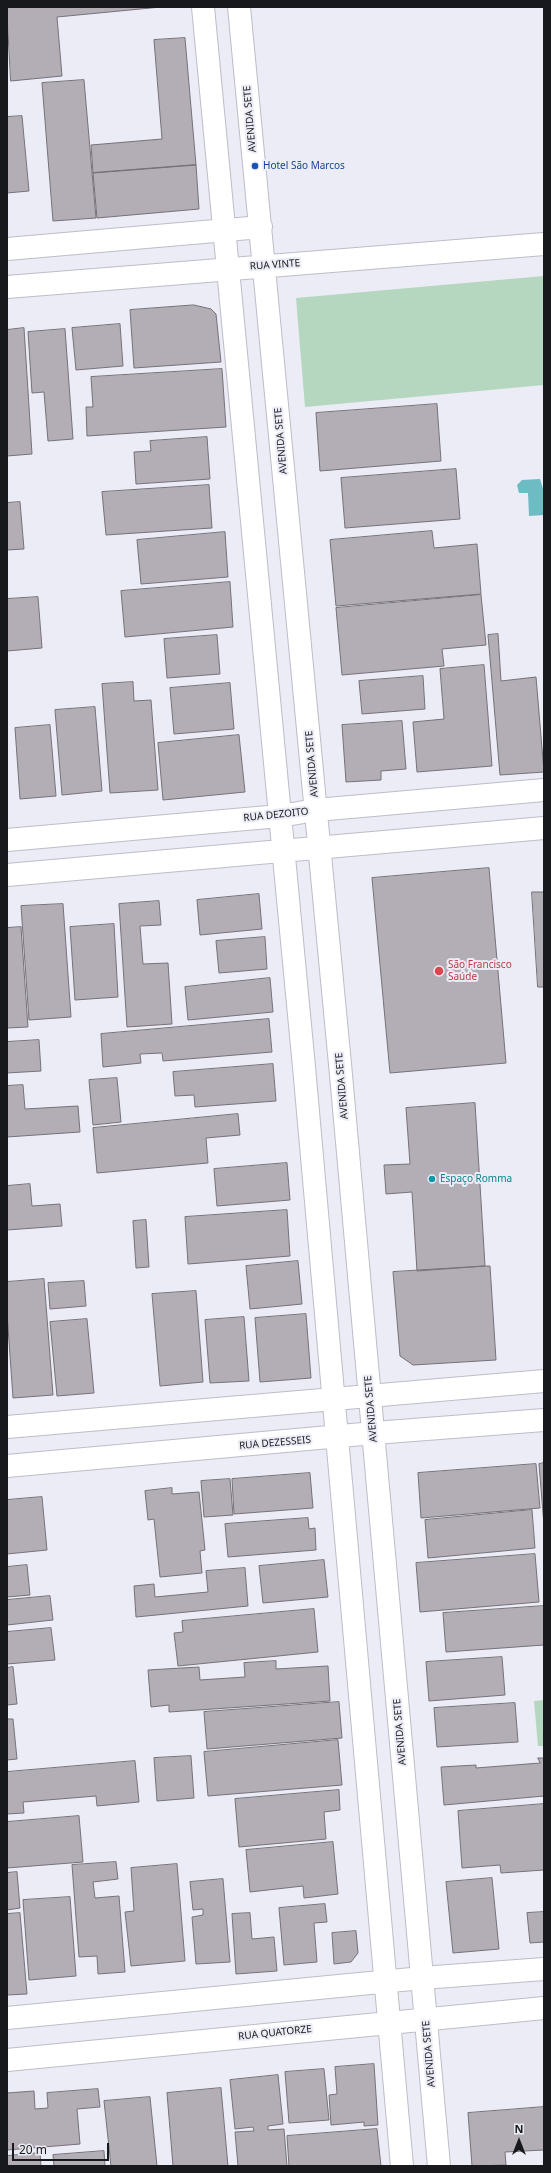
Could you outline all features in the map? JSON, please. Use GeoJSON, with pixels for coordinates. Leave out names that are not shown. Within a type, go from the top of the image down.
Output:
{"type":"FeatureCollection","features":[{"type":"Feature","properties":{"kind":"street"},"geometry":{"type":"LineString","coordinates":[[203,7],[284,852],[402,2166]]}},
{"type":"Feature","properties":{"kind":"street","name":"AVENIDA SETE"},"geometry":{"type":"LineString","coordinates":[[240,7],[374,1433],[439,2166]]}},
{"type":"Feature","properties":{"kind":"street"},"geometry":{"type":"LineString","coordinates":[[7,249],[224,229],[261,227]]}},
{"type":"Feature","properties":{"kind":"street","name":"RUA VINTE"},"geometry":{"type":"LineString","coordinates":[[7,287],[227,268],[544,244]]}},
{"type":"Feature","properties":{"kind":"street","name":"RUA DEZOITO"},"geometry":{"type":"LineString","coordinates":[[7,840],[280,816],[316,810],[544,790]]}},
{"type":"Feature","properties":{"kind":"street"},"geometry":{"type":"LineString","coordinates":[[7,875],[320,849],[544,828]]}},
{"type":"Feature","properties":{"kind":"street"},"geometry":{"type":"LineString","coordinates":[[7,1427],[544,1381]]}},
{"type":"Feature","properties":{"kind":"street","name":"RUA DEZESSEIS"},"geometry":{"type":"LineString","coordinates":[[7,1466],[374,1433],[544,1420]]}},
{"type":"Feature","properties":{"kind":"street"},"geometry":{"type":"LineString","coordinates":[[7,2018],[386,1983],[422,1978],[544,1969]]}},
{"type":"Feature","properties":{"kind":"street","name":"RUA QUATORZE"},"geometry":{"type":"LineString","coordinates":[[7,2060],[426,2018],[544,2008]]}},
{"type":"Feature","properties":{"kind":"green space"},"geometry":{"type":"Polygon","coordinates":[[[544,276],[544,385],[305,407],[296,298],[544,276]]]}},
{"type":"Feature","properties":{"kind":"green space"},"geometry":{"type":"Polygon","coordinates":[[[544,1700],[544,1746],[538,1746],[534,1701],[544,1700]]]}},
{"type":"Feature","properties":{"kind":"water"},"geometry":{"type":"Polygon","coordinates":[[[540,479],[544,492],[544,515],[529,516],[528,493],[519,493],[517,485],[522,480],[540,479]]]}},
{"type":"Feature","properties":{"kind":"building"},"geometry":{"type":"Polygon","coordinates":[[[7,7],[161,7],[57,17],[62,76],[11,81],[7,7]]]}},
{"type":"Feature","properties":{"kind":"building"},"geometry":{"type":"Polygon","coordinates":[[[185,38],[196,165],[93,173],[91,145],[162,139],[154,40],[185,38]]]}},
{"type":"Feature","properties":{"kind":"building"},"geometry":{"type":"Polygon","coordinates":[[[84,80],[96,218],[53,221],[42,83],[84,80]]]}},
{"type":"Feature","properties":{"kind":"building"},"geometry":{"type":"Polygon","coordinates":[[[22,116],[29,191],[7,193],[7,117],[22,116]]]}},
{"type":"Feature","properties":{"kind":"building"},"geometry":{"type":"Polygon","coordinates":[[[196,165],[199,209],[97,218],[93,173],[196,165]]]}},
{"type":"Feature","properties":{"kind":"building"},"geometry":{"type":"Polygon","coordinates":[[[194,305],[211,309],[216,314],[221,362],[134,368],[130,310],[194,305]]]}},
{"type":"Feature","properties":{"kind":"building"},"geometry":{"type":"Polygon","coordinates":[[[120,324],[123,366],[76,370],[72,328],[120,324]]]}},
{"type":"Feature","properties":{"kind":"building"},"geometry":{"type":"Polygon","coordinates":[[[24,328],[32,454],[7,456],[7,330],[24,328]]]}},
{"type":"Feature","properties":{"kind":"building"},"geometry":{"type":"Polygon","coordinates":[[[65,329],[73,439],[48,441],[44,392],[32,393],[28,332],[65,329]]]}},
{"type":"Feature","properties":{"kind":"building"},"geometry":{"type":"Polygon","coordinates":[[[222,369],[226,427],[87,436],[86,407],[93,407],[91,377],[222,369]]]}},
{"type":"Feature","properties":{"kind":"building"},"geometry":{"type":"Polygon","coordinates":[[[437,404],[441,461],[320,471],[316,413],[437,404]]]}},
{"type":"Feature","properties":{"kind":"building"},"geometry":{"type":"Polygon","coordinates":[[[207,437],[210,479],[136,484],[134,452],[151,451],[150,441],[207,437]]]}},
{"type":"Feature","properties":{"kind":"building"},"geometry":{"type":"Polygon","coordinates":[[[456,469],[460,519],[345,528],[341,478],[456,469]]]}},
{"type":"Feature","properties":{"kind":"building"},"geometry":{"type":"Polygon","coordinates":[[[209,485],[212,528],[106,535],[102,492],[209,485]]]}},
{"type":"Feature","properties":{"kind":"building"},"geometry":{"type":"Polygon","coordinates":[[[20,502],[24,549],[7,550],[7,503],[20,502]]]}},
{"type":"Feature","properties":{"kind":"building"},"geometry":{"type":"Polygon","coordinates":[[[432,531],[434,548],[477,544],[481,594],[336,606],[330,540],[432,531]]]}},
{"type":"Feature","properties":{"kind":"building"},"geometry":{"type":"Polygon","coordinates":[[[225,532],[228,577],[141,584],[137,540],[225,532]]]}},
{"type":"Feature","properties":{"kind":"building"},"geometry":{"type":"Polygon","coordinates":[[[230,582],[233,627],[125,637],[121,591],[230,582]]]}},
{"type":"Feature","properties":{"kind":"building"},"geometry":{"type":"Polygon","coordinates":[[[481,595],[486,645],[442,649],[444,666],[342,675],[336,608],[481,595]]]}},
{"type":"Feature","properties":{"kind":"building"},"geometry":{"type":"Polygon","coordinates":[[[38,597],[42,648],[7,651],[7,599],[38,597]]]}},
{"type":"Feature","properties":{"kind":"building"},"geometry":{"type":"Polygon","coordinates":[[[498,634],[501,681],[536,677],[544,772],[500,775],[488,635],[498,634]]]}},
{"type":"Feature","properties":{"kind":"building"},"geometry":{"type":"Polygon","coordinates":[[[217,635],[220,674],[167,678],[164,639],[217,635]]]}},
{"type":"Feature","properties":{"kind":"building"},"geometry":{"type":"Polygon","coordinates":[[[484,665],[492,766],[417,772],[413,722],[444,719],[440,669],[484,665]]]}},
{"type":"Feature","properties":{"kind":"building"},"geometry":{"type":"Polygon","coordinates":[[[423,676],[425,709],[362,714],[359,681],[423,676]]]}},
{"type":"Feature","properties":{"kind":"building"},"geometry":{"type":"Polygon","coordinates":[[[133,682],[134,701],[151,700],[158,790],[110,793],[102,684],[133,682]]]}},
{"type":"Feature","properties":{"kind":"building"},"geometry":{"type":"Polygon","coordinates":[[[230,683],[234,729],[174,734],[170,688],[230,683]]]}},
{"type":"Feature","properties":{"kind":"building"},"geometry":{"type":"Polygon","coordinates":[[[95,707],[102,791],[62,795],[55,710],[95,707]]]}},
{"type":"Feature","properties":{"kind":"building"},"geometry":{"type":"Polygon","coordinates":[[[402,721],[406,769],[381,771],[381,780],[346,782],[342,725],[402,721]]]}},
{"type":"Feature","properties":{"kind":"building"},"geometry":{"type":"Polygon","coordinates":[[[50,725],[56,796],[20,799],[15,728],[50,725]]]}},
{"type":"Feature","properties":{"kind":"building"},"geometry":{"type":"Polygon","coordinates":[[[239,735],[245,792],[163,800],[158,743],[239,735]]]}},
{"type":"Feature","properties":{"kind":"building","name":"São Francisco Saúde"},"geometry":{"type":"Polygon","coordinates":[[[489,868],[506,1063],[390,1073],[372,878],[489,868]]]}},
{"type":"Feature","properties":{"kind":"building"},"geometry":{"type":"Polygon","coordinates":[[[532,892],[544,892],[544,987],[538,987],[532,892]]]}},
{"type":"Feature","properties":{"kind":"building"},"geometry":{"type":"Polygon","coordinates":[[[259,894],[262,929],[200,935],[197,900],[259,894]]]}},
{"type":"Feature","properties":{"kind":"building"},"geometry":{"type":"Polygon","coordinates":[[[159,901],[161,925],[140,926],[143,964],[168,963],[172,1024],[127,1027],[119,904],[159,901]]]}},
{"type":"Feature","properties":{"kind":"building"},"geometry":{"type":"Polygon","coordinates":[[[63,904],[71,1017],[29,1020],[21,906],[63,904]]]}},
{"type":"Feature","properties":{"kind":"building"},"geometry":{"type":"Polygon","coordinates":[[[114,924],[118,997],[75,1000],[70,927],[114,924]]]}},
{"type":"Feature","properties":{"kind":"building"},"geometry":{"type":"Polygon","coordinates":[[[21,927],[28,1027],[7,1028],[7,928],[21,927]]]}},
{"type":"Feature","properties":{"kind":"building"},"geometry":{"type":"Polygon","coordinates":[[[265,937],[267,969],[219,973],[216,941],[265,937]]]}},
{"type":"Feature","properties":{"kind":"building"},"geometry":{"type":"Polygon","coordinates":[[[270,978],[273,1012],[188,1020],[185,987],[270,978]]]}},
{"type":"Feature","properties":{"kind":"building"},"geometry":{"type":"Polygon","coordinates":[[[269,1019],[272,1052],[163,1061],[162,1053],[140,1054],[141,1063],[103,1067],[101,1034],[269,1019]]]}},
{"type":"Feature","properties":{"kind":"building"},"geometry":{"type":"Polygon","coordinates":[[[39,1040],[41,1071],[7,1073],[7,1042],[39,1040]]]}},
{"type":"Feature","properties":{"kind":"building"},"geometry":{"type":"Polygon","coordinates":[[[273,1064],[276,1101],[195,1107],[194,1095],[175,1096],[173,1072],[273,1064]]]}},
{"type":"Feature","properties":{"kind":"building"},"geometry":{"type":"Polygon","coordinates":[[[117,1078],[121,1122],[93,1125],[89,1080],[117,1078]]]}},
{"type":"Feature","properties":{"kind":"building"},"geometry":{"type":"Polygon","coordinates":[[[23,1085],[25,1109],[78,1106],[80,1132],[7,1137],[7,1086],[23,1085]]]}},
{"type":"Feature","properties":{"kind":"building","name":"Espaço Romma"},"geometry":{"type":"Polygon","coordinates":[[[475,1103],[485,1266],[417,1271],[412,1192],[386,1194],[384,1165],[410,1164],[406,1108],[475,1103]]]}},
{"type":"Feature","properties":{"kind":"building"},"geometry":{"type":"Polygon","coordinates":[[[238,1114],[240,1135],[206,1138],[208,1163],[97,1173],[93,1128],[238,1114]]]}},
{"type":"Feature","properties":{"kind":"building"},"geometry":{"type":"Polygon","coordinates":[[[287,1163],[290,1200],[217,1206],[214,1169],[287,1163]]]}},
{"type":"Feature","properties":{"kind":"building"},"geometry":{"type":"Polygon","coordinates":[[[30,1184],[32,1206],[60,1204],[62,1226],[7,1230],[7,1186],[30,1184]]]}},
{"type":"Feature","properties":{"kind":"building"},"geometry":{"type":"Polygon","coordinates":[[[287,1210],[290,1256],[188,1264],[185,1217],[287,1210]]]}},
{"type":"Feature","properties":{"kind":"building"},"geometry":{"type":"Polygon","coordinates":[[[146,1220],[149,1267],[136,1268],[133,1221],[146,1220]]]}},
{"type":"Feature","properties":{"kind":"building"},"geometry":{"type":"Polygon","coordinates":[[[298,1261],[302,1304],[250,1309],[246,1266],[298,1261]]]}},
{"type":"Feature","properties":{"kind":"building"},"geometry":{"type":"Polygon","coordinates":[[[490,1266],[496,1360],[413,1365],[400,1356],[393,1272],[490,1266]]]}},
{"type":"Feature","properties":{"kind":"building"},"geometry":{"type":"Polygon","coordinates":[[[44,1279],[53,1395],[13,1398],[7,1313],[7,1282],[44,1279]]]}},
{"type":"Feature","properties":{"kind":"building"},"geometry":{"type":"Polygon","coordinates":[[[84,1281],[86,1306],[50,1309],[48,1283],[84,1281]]]}},
{"type":"Feature","properties":{"kind":"building"},"geometry":{"type":"Polygon","coordinates":[[[196,1291],[203,1382],[160,1386],[152,1294],[196,1291]]]}},
{"type":"Feature","properties":{"kind":"building"},"geometry":{"type":"Polygon","coordinates":[[[306,1314],[311,1378],[260,1382],[255,1318],[306,1314]]]}},
{"type":"Feature","properties":{"kind":"building"},"geometry":{"type":"Polygon","coordinates":[[[244,1317],[249,1381],[210,1383],[205,1320],[244,1317]]]}},
{"type":"Feature","properties":{"kind":"building"},"geometry":{"type":"Polygon","coordinates":[[[87,1319],[94,1393],[57,1396],[50,1322],[87,1319]]]}},
{"type":"Feature","properties":{"kind":"building"},"geometry":{"type":"Polygon","coordinates":[[[544,1463],[544,1525],[539,1464],[544,1463]]]}},
{"type":"Feature","properties":{"kind":"building"},"geometry":{"type":"Polygon","coordinates":[[[536,1464],[540,1508],[421,1518],[418,1473],[536,1464]]]}},
{"type":"Feature","properties":{"kind":"building"},"geometry":{"type":"Polygon","coordinates":[[[310,1473],[313,1508],[234,1514],[232,1479],[310,1473]]]}},
{"type":"Feature","properties":{"kind":"building"},"geometry":{"type":"Polygon","coordinates":[[[230,1479],[233,1515],[204,1517],[201,1481],[230,1479]]]}},
{"type":"Feature","properties":{"kind":"building"},"geometry":{"type":"Polygon","coordinates":[[[172,1488],[172,1494],[199,1492],[205,1550],[200,1551],[202,1573],[160,1577],[154,1519],[148,1520],[145,1491],[172,1488]]]}},
{"type":"Feature","properties":{"kind":"building"},"geometry":{"type":"Polygon","coordinates":[[[42,1497],[47,1550],[7,1554],[7,1500],[42,1497]]]}},
{"type":"Feature","properties":{"kind":"building"},"geometry":{"type":"Polygon","coordinates":[[[532,1510],[535,1548],[428,1558],[425,1520],[532,1510]]]}},
{"type":"Feature","properties":{"kind":"building"},"geometry":{"type":"Polygon","coordinates":[[[308,1518],[309,1529],[315,1528],[316,1550],[228,1557],[225,1524],[308,1518]]]}},
{"type":"Feature","properties":{"kind":"building"},"geometry":{"type":"Polygon","coordinates":[[[535,1554],[539,1602],[420,1612],[416,1563],[535,1554]]]}},
{"type":"Feature","properties":{"kind":"building"},"geometry":{"type":"Polygon","coordinates":[[[324,1560],[328,1597],[263,1603],[259,1566],[324,1560]]]}},
{"type":"Feature","properties":{"kind":"building"},"geometry":{"type":"Polygon","coordinates":[[[27,1565],[30,1595],[7,1597],[7,1567],[27,1565]]]}},
{"type":"Feature","properties":{"kind":"building"},"geometry":{"type":"Polygon","coordinates":[[[245,1568],[248,1606],[136,1617],[134,1586],[154,1584],[155,1597],[208,1592],[206,1571],[245,1568]]]}},
{"type":"Feature","properties":{"kind":"building"},"geometry":{"type":"Polygon","coordinates":[[[50,1596],[53,1620],[7,1625],[7,1600],[50,1596]]]}},
{"type":"Feature","properties":{"kind":"building"},"geometry":{"type":"Polygon","coordinates":[[[544,1606],[544,1645],[446,1652],[443,1613],[544,1606]]]}},
{"type":"Feature","properties":{"kind":"building"},"geometry":{"type":"Polygon","coordinates":[[[314,1609],[318,1652],[178,1666],[174,1633],[183,1632],[182,1621],[314,1609]]]}},
{"type":"Feature","properties":{"kind":"building"},"geometry":{"type":"Polygon","coordinates":[[[51,1628],[55,1660],[7,1664],[7,1632],[51,1628]]]}},
{"type":"Feature","properties":{"kind":"building"},"geometry":{"type":"Polygon","coordinates":[[[502,1657],[505,1695],[429,1701],[426,1662],[502,1657]]]}},
{"type":"Feature","properties":{"kind":"building"},"geometry":{"type":"Polygon","coordinates":[[[276,1661],[276,1669],[328,1666],[330,1701],[169,1712],[169,1705],[151,1707],[148,1670],[199,1667],[200,1680],[245,1677],[244,1663],[276,1661]]]}},
{"type":"Feature","properties":{"kind":"building"},"geometry":{"type":"Polygon","coordinates":[[[13,1667],[17,1704],[7,1705],[7,1668],[13,1667]]]}},
{"type":"Feature","properties":{"kind":"building"},"geometry":{"type":"Polygon","coordinates":[[[339,1702],[342,1738],[207,1749],[204,1712],[339,1702]]]}},
{"type":"Feature","properties":{"kind":"building"},"geometry":{"type":"Polygon","coordinates":[[[515,1703],[518,1742],[437,1747],[434,1708],[515,1703]]]}},
{"type":"Feature","properties":{"kind":"building"},"geometry":{"type":"Polygon","coordinates":[[[7,1719],[13,1719],[17,1759],[7,1760],[7,1719]]]}},
{"type":"Feature","properties":{"kind":"building"},"geometry":{"type":"Polygon","coordinates":[[[338,1740],[342,1785],[208,1796],[204,1752],[338,1740]]]}},
{"type":"Feature","properties":{"kind":"building"},"geometry":{"type":"Polygon","coordinates":[[[191,1756],[194,1798],[157,1801],[154,1758],[191,1756]]]}},
{"type":"Feature","properties":{"kind":"building"},"geometry":{"type":"Polygon","coordinates":[[[538,1758],[544,1758],[544,1796],[444,1805],[441,1767],[476,1765],[476,1768],[540,1763],[538,1758]]]}},
{"type":"Feature","properties":{"kind":"building"},"geometry":{"type":"Polygon","coordinates":[[[135,1761],[139,1802],[97,1806],[96,1796],[23,1802],[24,1813],[7,1814],[7,1772],[135,1761]]]}},
{"type":"Feature","properties":{"kind":"building"},"geometry":{"type":"Polygon","coordinates":[[[339,1790],[340,1810],[324,1812],[326,1839],[239,1847],[235,1799],[339,1790]]]}},
{"type":"Feature","properties":{"kind":"building"},"geometry":{"type":"Polygon","coordinates":[[[544,1804],[544,1870],[501,1873],[500,1865],[462,1868],[458,1811],[544,1804]]]}},
{"type":"Feature","properties":{"kind":"building"},"geometry":{"type":"Polygon","coordinates":[[[79,1816],[83,1862],[7,1868],[7,1822],[79,1816]]]}},
{"type":"Feature","properties":{"kind":"building"},"geometry":{"type":"Polygon","coordinates":[[[333,1842],[338,1894],[304,1898],[303,1886],[250,1892],[246,1850],[333,1842]]]}},
{"type":"Feature","properties":{"kind":"building"},"geometry":{"type":"Polygon","coordinates":[[[116,1862],[118,1879],[93,1882],[95,1898],[119,1896],[125,1972],[98,1974],[97,1956],[79,1957],[72,1865],[116,1862]]]}},
{"type":"Feature","properties":{"kind":"building"},"geometry":{"type":"Polygon","coordinates":[[[177,1864],[185,1961],[131,1966],[125,1912],[134,1911],[131,1868],[177,1864]]]}},
{"type":"Feature","properties":{"kind":"building"},"geometry":{"type":"Polygon","coordinates":[[[17,1872],[20,1908],[7,1910],[7,1873],[17,1872]]]}},
{"type":"Feature","properties":{"kind":"building"},"geometry":{"type":"Polygon","coordinates":[[[492,1878],[499,1949],[453,1953],[446,1882],[492,1878]]]}},
{"type":"Feature","properties":{"kind":"building"},"geometry":{"type":"Polygon","coordinates":[[[223,1879],[230,1962],[196,1964],[192,1917],[203,1915],[203,1909],[193,1910],[190,1882],[223,1879]]]}},
{"type":"Feature","properties":{"kind":"building"},"geometry":{"type":"Polygon","coordinates":[[[70,1897],[76,1976],[29,1980],[23,1900],[70,1897]]]}},
{"type":"Feature","properties":{"kind":"building"},"geometry":{"type":"Polygon","coordinates":[[[325,1904],[327,1922],[314,1923],[317,1962],[284,1965],[279,1908],[325,1904]]]}},
{"type":"Feature","properties":{"kind":"building"},"geometry":{"type":"Polygon","coordinates":[[[544,1912],[544,1942],[530,1943],[527,1913],[544,1912]]]}},
{"type":"Feature","properties":{"kind":"building"},"geometry":{"type":"Polygon","coordinates":[[[20,1913],[27,1994],[7,1995],[7,1914],[20,1913]]]}},
{"type":"Feature","properties":{"kind":"building"},"geometry":{"type":"Polygon","coordinates":[[[250,1913],[252,1939],[274,1937],[277,1971],[236,1974],[232,1914],[250,1913]]]}},
{"type":"Feature","properties":{"kind":"building"},"geometry":{"type":"Polygon","coordinates":[[[356,1931],[358,1953],[351,1962],[334,1964],[332,1933],[356,1931]]]}},
{"type":"Feature","properties":{"kind":"building"},"geometry":{"type":"Polygon","coordinates":[[[374,2064],[378,2125],[364,2126],[364,2122],[331,2125],[329,2095],[337,2094],[335,2067],[374,2064]]]}},
{"type":"Feature","properties":{"kind":"building"},"geometry":{"type":"Polygon","coordinates":[[[324,2069],[329,2120],[289,2123],[285,2072],[324,2069]]]}},
{"type":"Feature","properties":{"kind":"building"},"geometry":{"type":"Polygon","coordinates":[[[278,2075],[283,2124],[268,2126],[268,2130],[284,2129],[287,2166],[238,2166],[235,2132],[254,2131],[253,2127],[235,2129],[230,2080],[278,2075]]]}},
{"type":"Feature","properties":{"kind":"building"},"geometry":{"type":"Polygon","coordinates":[[[221,2088],[228,2166],[173,2166],[167,2093],[221,2088]]]}},
{"type":"Feature","properties":{"kind":"building"},"geometry":{"type":"Polygon","coordinates":[[[98,2089],[100,2107],[77,2109],[80,2144],[7,2150],[7,2093],[34,2091],[35,2109],[48,2108],[47,2093],[98,2089]]]}},
{"type":"Feature","properties":{"kind":"building"},"geometry":{"type":"Polygon","coordinates":[[[150,2097],[157,2166],[111,2166],[104,2101],[150,2097]]]}},
{"type":"Feature","properties":{"kind":"building"},"geometry":{"type":"Polygon","coordinates":[[[544,2107],[544,2150],[505,2152],[506,2165],[472,2166],[468,2113],[544,2107]]]}},
{"type":"Feature","properties":{"kind":"building"},"geometry":{"type":"Polygon","coordinates":[[[377,2129],[381,2166],[289,2166],[287,2136],[377,2129]]]}},
{"type":"Feature","properties":{"kind":"building"},"geometry":{"type":"Polygon","coordinates":[[[104,2151],[105,2166],[54,2166],[53,2155],[104,2151]]]}},
{"type":"Feature","properties":{"kind":"building"},"geometry":{"type":"Polygon","coordinates":[[[40,2153],[41,2166],[7,2166],[7,2156],[40,2153]]]}},
{"type":"Feature","properties":{"kind":"place","name":"Hotel São Marcos"},"geometry":{"type":"Point","coordinates":[255,166]}},
{"type":"Feature","properties":{"kind":"place","name":"São Francisco Saúde"},"geometry":{"type":"Point","coordinates":[439,971]}},
{"type":"Feature","properties":{"kind":"place","name":"Espaço Romma"},"geometry":{"type":"Point","coordinates":[432,1179]}}]}
